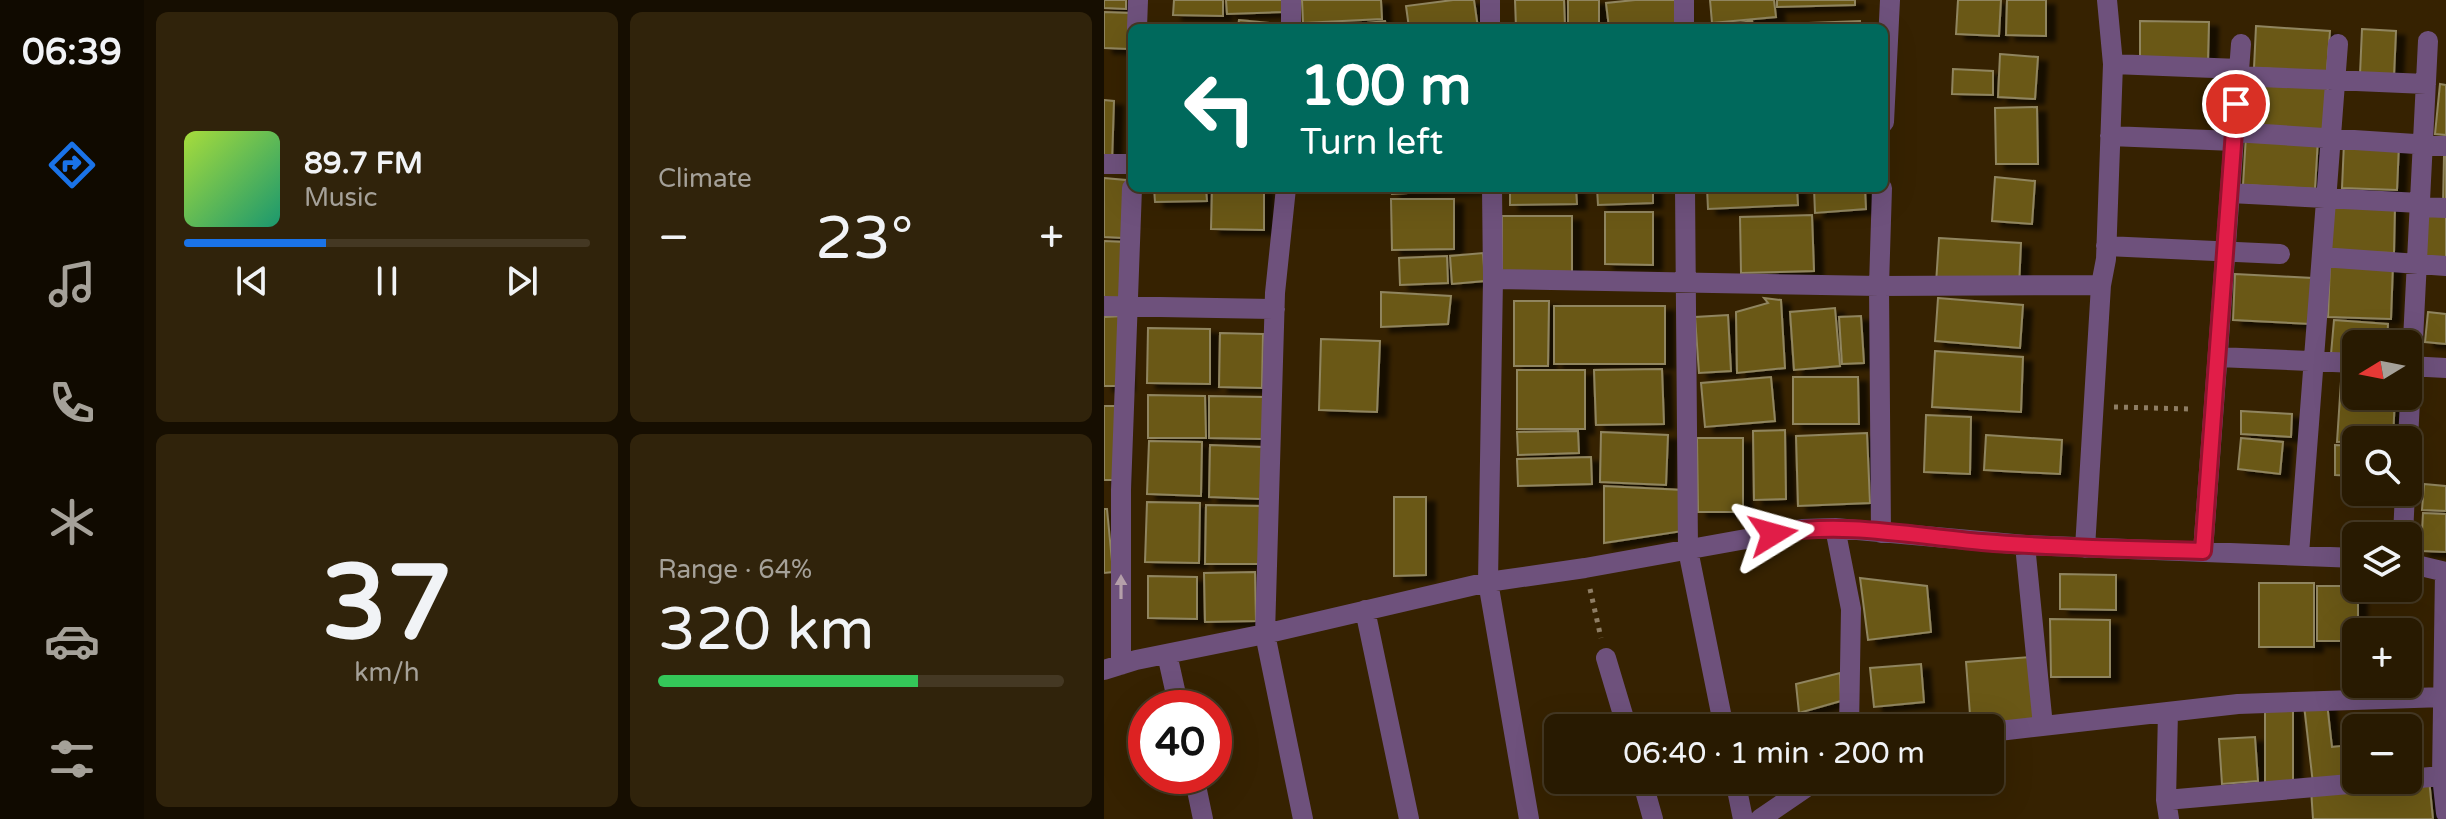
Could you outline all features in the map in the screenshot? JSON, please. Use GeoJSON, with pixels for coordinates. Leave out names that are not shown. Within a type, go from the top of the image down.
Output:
{"type":"FeatureCollection","features":[{"type":"Feature","properties":{"kind":"street"},"geometry":{"type":"LineString","coordinates":[[1137,24],[1138,0]]}},
{"type":"Feature","properties":{"kind":"street"},"geometry":{"type":"LineString","coordinates":[[1291,0],[1291,24]]}},
{"type":"Feature","properties":{"kind":"street"},"geometry":{"type":"LineString","coordinates":[[1490,0],[1490,24]]}},
{"type":"Feature","properties":{"kind":"street"},"geometry":{"type":"LineString","coordinates":[[1684,0],[1684,24]]}},
{"type":"Feature","properties":{"kind":"street"},"geometry":{"type":"LineString","coordinates":[[1888,41],[1890,0]]}},
{"type":"Feature","properties":{"kind":"street"},"geometry":{"type":"LineString","coordinates":[[2085,548],[2106,246],[2113,64],[2107,0]]}},
{"type":"Feature","properties":{"kind":"street"},"geometry":{"type":"LineString","coordinates":[[2412,330],[2423,145],[2433,81],[2428,41]]}},
{"type":"Feature","properties":{"kind":"street"},"geometry":{"type":"LineString","coordinates":[[2203,551],[2241,44]]}},
{"type":"Feature","properties":{"kind":"street"},"geometry":{"type":"LineString","coordinates":[[2299,554],[2338,44]]}},
{"type":"Feature","properties":{"kind":"street"},"geometry":{"type":"LineString","coordinates":[[2113,64],[2336,80],[2433,81]]}},
{"type":"Feature","properties":{"kind":"street"},"geometry":{"type":"LineString","coordinates":[[2110,136],[2332,138],[2446,146]]}},
{"type":"Feature","properties":{"kind":"street"},"geometry":{"type":"LineString","coordinates":[[1104,164],[1128,164]]}},
{"type":"Feature","properties":{"kind":"street"},"geometry":{"type":"LineString","coordinates":[[1132,192],[1129,307],[1112,490],[1112,667],[1488,582],[1802,529],[1835,528],[2025,545],[2342,557]]}},
{"type":"Feature","properties":{"kind":"street"},"geometry":{"type":"LineString","coordinates":[[1286,192],[1275,309],[1265,634],[1303,819]]}},
{"type":"Feature","properties":{"kind":"street"},"geometry":{"type":"LineString","coordinates":[[1492,192],[1488,582],[1529,819]]}},
{"type":"Feature","properties":{"kind":"street"},"geometry":{"type":"LineString","coordinates":[[1685,192],[1688,550],[1721,714]]}},
{"type":"Feature","properties":{"kind":"street"},"geometry":{"type":"LineString","coordinates":[[1881,533],[1879,286],[1882,192]]}},
{"type":"Feature","properties":{"kind":"street"},"geometry":{"type":"LineString","coordinates":[[2230,193],[2327,196],[2446,208]]}},
{"type":"Feature","properties":{"kind":"street"},"geometry":{"type":"LineString","coordinates":[[2106,246],[2280,254]]}},
{"type":"Feature","properties":{"kind":"street"},"geometry":{"type":"LineString","coordinates":[[2322,257],[2446,266]]}},
{"type":"Feature","properties":{"kind":"street"},"geometry":{"type":"LineString","coordinates":[[1493,279],[1879,286],[2101,285]]}},
{"type":"Feature","properties":{"kind":"street"},"geometry":{"type":"LineString","coordinates":[[1104,306],[1275,309]]}},
{"type":"Feature","properties":{"kind":"street"},"geometry":{"type":"LineString","coordinates":[[2218,357],[2342,362]]}},
{"type":"Feature","properties":{"kind":"street"},"geometry":{"type":"LineString","coordinates":[[2422,367],[2446,368]]}},
{"type":"Feature","properties":{"kind":"street"},"geometry":{"type":"LineString","coordinates":[[1835,528],[1851,609],[1849,714]]}},
{"type":"Feature","properties":{"kind":"street"},"geometry":{"type":"LineString","coordinates":[[2025,545],[2043,726]]}},
{"type":"Feature","properties":{"kind":"street"},"geometry":{"type":"LineString","coordinates":[[2422,566],[2446,572],[2442,776],[2446,813]]}},
{"type":"Feature","properties":{"kind":"street"},"geometry":{"type":"LineString","coordinates":[[1365,610],[1409,819]]}},
{"type":"Feature","properties":{"kind":"street"},"geometry":{"type":"LineString","coordinates":[[1167,654],[1175,690]]}},
{"type":"Feature","properties":{"kind":"street"},"geometry":{"type":"LineString","coordinates":[[1606,658],[1623,714]]}},
{"type":"Feature","properties":{"kind":"street"},"geometry":{"type":"LineString","coordinates":[[2004,730],[2238,704],[2444,697]]}},
{"type":"Feature","properties":{"kind":"street"},"geometry":{"type":"LineString","coordinates":[[2168,712],[2168,809],[2342,787]]}},
{"type":"Feature","properties":{"kind":"street"},"geometry":{"type":"LineString","coordinates":[[2422,778],[2442,776]]}},
{"type":"Feature","properties":{"kind":"street"},"geometry":{"type":"LineString","coordinates":[[1198,794],[1203,819]]}},
{"type":"Feature","properties":{"kind":"street"},"geometry":{"type":"LineString","coordinates":[[1646,794],[1653,819]]}},
{"type":"Feature","properties":{"kind":"street"},"geometry":{"type":"LineString","coordinates":[[1738,794],[1743,819]]}},
{"type":"Feature","properties":{"kind":"street"},"geometry":{"type":"LineString","coordinates":[[1760,819],[1797,794]]}},
{"type":"Feature","properties":{"kind":"path"},"geometry":{"type":"LineString","coordinates":[[2093,406],[2214,410]]}},
{"type":"Feature","properties":{"kind":"path"},"geometry":{"type":"LineString","coordinates":[[1585,568],[1606,658]]}},
{"type":"Feature","properties":{"kind":"building"},"geometry":{"type":"Polygon","coordinates":[[[1104,0],[1126,0],[1126,9],[1104,8],[1104,0]]]}},
{"type":"Feature","properties":{"kind":"building"},"geometry":{"type":"Polygon","coordinates":[[[1174,0],[1223,0],[1223,16],[1173,15],[1174,0]]]}},
{"type":"Feature","properties":{"kind":"building"},"geometry":{"type":"Polygon","coordinates":[[[1226,0],[1283,0],[1283,12],[1227,14],[1226,0]]]}},
{"type":"Feature","properties":{"kind":"building"},"geometry":{"type":"Polygon","coordinates":[[[1302,0],[1381,0],[1382,19],[1303,23],[1302,0]]]}},
{"type":"Feature","properties":{"kind":"building"},"geometry":{"type":"Polygon","coordinates":[[[1474,0],[1477,24],[1408,24],[1406,6],[1474,0]]]}},
{"type":"Feature","properties":{"kind":"building"},"geometry":{"type":"Polygon","coordinates":[[[1515,0],[1564,0],[1565,24],[1516,24],[1515,0]]]}},
{"type":"Feature","properties":{"kind":"building"},"geometry":{"type":"Polygon","coordinates":[[[1568,0],[1599,0],[1599,24],[1568,24],[1568,0]]]}},
{"type":"Feature","properties":{"kind":"building"},"geometry":{"type":"Polygon","coordinates":[[[1680,0],[1683,24],[1609,24],[1606,3],[1680,0]]]}},
{"type":"Feature","properties":{"kind":"building"},"geometry":{"type":"Polygon","coordinates":[[[1710,0],[1774,0],[1776,17],[1712,23],[1710,0]]]}},
{"type":"Feature","properties":{"kind":"building"},"geometry":{"type":"Polygon","coordinates":[[[1777,0],[1855,0],[1855,5],[1777,7],[1777,0]]]}},
{"type":"Feature","properties":{"kind":"building"},"geometry":{"type":"Polygon","coordinates":[[[1958,0],[2001,0],[1999,36],[1956,34],[1958,0]]]}},
{"type":"Feature","properties":{"kind":"building"},"geometry":{"type":"Polygon","coordinates":[[[2007,0],[2046,0],[2046,36],[2006,35],[2007,0]]]}},
{"type":"Feature","properties":{"kind":"building"},"geometry":{"type":"Polygon","coordinates":[[[1104,12],[1131,13],[1128,49],[1104,48],[1104,12]]]}},
{"type":"Feature","properties":{"kind":"building"},"geometry":{"type":"Polygon","coordinates":[[[1239,20],[1280,24],[1238,24],[1239,20]]]}},
{"type":"Feature","properties":{"kind":"building"},"geometry":{"type":"Polygon","coordinates":[[[1385,21],[1385,24],[1356,24],[1385,21]]]}},
{"type":"Feature","properties":{"kind":"building"},"geometry":{"type":"Polygon","coordinates":[[[1860,21],[1860,24],[1783,24],[1860,21]]]}},
{"type":"Feature","properties":{"kind":"building"},"geometry":{"type":"Polygon","coordinates":[[[2140,21],[2209,22],[2208,61],[2140,60],[2140,21]]]}},
{"type":"Feature","properties":{"kind":"building"},"geometry":{"type":"Polygon","coordinates":[[[2256,26],[2330,31],[2327,72],[2254,68],[2256,26]]]}},
{"type":"Feature","properties":{"kind":"building"},"geometry":{"type":"Polygon","coordinates":[[[2362,29],[2396,31],[2394,76],[2360,74],[2362,29]]]}},
{"type":"Feature","properties":{"kind":"building"},"geometry":{"type":"Polygon","coordinates":[[[2000,54],[2038,57],[2035,99],[1998,97],[2000,54]]]}},
{"type":"Feature","properties":{"kind":"building"},"geometry":{"type":"Polygon","coordinates":[[[1953,69],[1993,71],[1993,95],[1952,94],[1953,69]]]}},
{"type":"Feature","properties":{"kind":"building"},"geometry":{"type":"Polygon","coordinates":[[[2264,80],[2328,83],[2326,131],[2263,128],[2264,80]]]}},
{"type":"Feature","properties":{"kind":"building"},"geometry":{"type":"Polygon","coordinates":[[[2440,84],[2446,85],[2446,135],[2435,134],[2440,84]]]}},
{"type":"Feature","properties":{"kind":"building"},"geometry":{"type":"Polygon","coordinates":[[[1104,100],[1114,101],[1112,163],[1104,163],[1104,100]]]}},
{"type":"Feature","properties":{"kind":"building"},"geometry":{"type":"Polygon","coordinates":[[[2037,107],[2038,164],[1996,164],[1995,108],[2037,107]]]}},
{"type":"Feature","properties":{"kind":"building"},"geometry":{"type":"Polygon","coordinates":[[[2246,135],[2318,139],[2315,189],[2243,185],[2246,135]]]}},
{"type":"Feature","properties":{"kind":"building"},"geometry":{"type":"Polygon","coordinates":[[[2344,142],[2399,144],[2397,190],[2342,188],[2344,142]]]}},
{"type":"Feature","properties":{"kind":"building"},"geometry":{"type":"Polygon","coordinates":[[[2446,155],[2446,206],[2443,206],[2446,155]]]}},
{"type":"Feature","properties":{"kind":"building"},"geometry":{"type":"Polygon","coordinates":[[[1995,177],[2035,181],[2032,224],[1992,221],[1995,177]]]}},
{"type":"Feature","properties":{"kind":"building"},"geometry":{"type":"Polygon","coordinates":[[[1104,178],[1126,180],[1123,238],[1104,237],[1104,178]]]}},
{"type":"Feature","properties":{"kind":"building"},"geometry":{"type":"Polygon","coordinates":[[[1154,192],[1206,192],[1207,201],[1155,202],[1154,192]]]}},
{"type":"Feature","properties":{"kind":"building"},"geometry":{"type":"Polygon","coordinates":[[[1212,192],[1264,192],[1264,230],[1211,229],[1212,192]]]}},
{"type":"Feature","properties":{"kind":"building"},"geometry":{"type":"Polygon","coordinates":[[[1510,192],[1576,192],[1577,204],[1510,205],[1510,192]]]}},
{"type":"Feature","properties":{"kind":"building"},"geometry":{"type":"Polygon","coordinates":[[[1597,192],[1653,192],[1653,203],[1598,205],[1597,192]]]}},
{"type":"Feature","properties":{"kind":"building"},"geometry":{"type":"Polygon","coordinates":[[[1707,192],[1797,192],[1798,205],[1708,209],[1707,192]]]}},
{"type":"Feature","properties":{"kind":"building"},"geometry":{"type":"Polygon","coordinates":[[[1814,192],[1865,192],[1866,209],[1815,213],[1814,192]]]}},
{"type":"Feature","properties":{"kind":"building"},"geometry":{"type":"Polygon","coordinates":[[[1391,199],[1454,199],[1454,249],[1392,250],[1391,199]]]}},
{"type":"Feature","properties":{"kind":"building"},"geometry":{"type":"Polygon","coordinates":[[[2331,203],[2395,205],[2394,253],[2330,252],[2331,203]]]}},
{"type":"Feature","properties":{"kind":"building"},"geometry":{"type":"Polygon","coordinates":[[[2424,211],[2446,212],[2446,262],[2421,260],[2424,211]]]}},
{"type":"Feature","properties":{"kind":"building"},"geometry":{"type":"Polygon","coordinates":[[[1605,212],[1653,212],[1653,265],[1605,264],[1605,212]]]}},
{"type":"Feature","properties":{"kind":"building"},"geometry":{"type":"Polygon","coordinates":[[[1812,215],[1814,271],[1741,273],[1740,217],[1812,215]]]}},
{"type":"Feature","properties":{"kind":"building"},"geometry":{"type":"Polygon","coordinates":[[[1502,216],[1572,216],[1572,272],[1502,271],[1502,216]]]}},
{"type":"Feature","properties":{"kind":"building"},"geometry":{"type":"Polygon","coordinates":[[[1939,238],[2021,243],[2019,287],[1936,283],[1939,238]]]}},
{"type":"Feature","properties":{"kind":"building"},"geometry":{"type":"Polygon","coordinates":[[[1104,241],[1126,242],[1124,301],[1104,301],[1104,241]]]}},
{"type":"Feature","properties":{"kind":"building"},"geometry":{"type":"Polygon","coordinates":[[[1483,253],[1485,281],[1452,284],[1450,256],[1483,253]]]}},
{"type":"Feature","properties":{"kind":"building"},"geometry":{"type":"Polygon","coordinates":[[[1447,256],[1448,283],[1400,285],[1399,258],[1447,256]]]}},
{"type":"Feature","properties":{"kind":"building"},"geometry":{"type":"Polygon","coordinates":[[[2330,261],[2393,264],[2391,319],[2328,317],[2330,261]]]}},
{"type":"Feature","properties":{"kind":"building"},"geometry":{"type":"Polygon","coordinates":[[[2235,274],[2313,278],[2311,324],[2233,320],[2235,274]]]}},
{"type":"Feature","properties":{"kind":"building"},"geometry":{"type":"Polygon","coordinates":[[[1381,292],[1451,296],[1448,324],[1381,327],[1381,292]]]}},
{"type":"Feature","properties":{"kind":"building"},"geometry":{"type":"Polygon","coordinates":[[[1764,298],[1781,300],[1785,368],[1737,373],[1736,312],[1768,303],[1764,298]]]}},
{"type":"Feature","properties":{"kind":"building"},"geometry":{"type":"Polygon","coordinates":[[[1938,298],[2023,305],[2020,348],[1935,341],[1938,298]]]}},
{"type":"Feature","properties":{"kind":"building"},"geometry":{"type":"Polygon","coordinates":[[[1514,301],[1549,301],[1548,366],[1514,366],[1514,301]]]}},
{"type":"Feature","properties":{"kind":"building"},"geometry":{"type":"Polygon","coordinates":[[[1554,306],[1665,306],[1665,364],[1554,364],[1554,306]]]}},
{"type":"Feature","properties":{"kind":"building"},"geometry":{"type":"Polygon","coordinates":[[[1835,308],[1840,366],[1794,370],[1790,312],[1835,308]]]}},
{"type":"Feature","properties":{"kind":"building"},"geometry":{"type":"Polygon","coordinates":[[[2428,312],[2446,314],[2446,344],[2425,342],[2428,312]]]}},
{"type":"Feature","properties":{"kind":"building"},"geometry":{"type":"Polygon","coordinates":[[[1728,315],[1731,371],[1699,373],[1695,317],[1728,315]]]}},
{"type":"Feature","properties":{"kind":"building"},"geometry":{"type":"Polygon","coordinates":[[[1123,316],[1125,386],[1104,386],[1104,317],[1123,316]]]}},
{"type":"Feature","properties":{"kind":"building"},"geometry":{"type":"Polygon","coordinates":[[[1861,316],[1864,363],[1842,364],[1839,317],[1861,316]]]}},
{"type":"Feature","properties":{"kind":"building"},"geometry":{"type":"Polygon","coordinates":[[[2334,320],[2388,324],[2388,330],[2342,330],[2342,355],[2331,354],[2334,320]]]}},
{"type":"Feature","properties":{"kind":"building"},"geometry":{"type":"Polygon","coordinates":[[[1148,328],[1210,329],[1210,384],[1147,383],[1148,328]]]}},
{"type":"Feature","properties":{"kind":"building"},"geometry":{"type":"Polygon","coordinates":[[[1220,333],[1263,334],[1262,388],[1219,387],[1220,333]]]}},
{"type":"Feature","properties":{"kind":"building"},"geometry":{"type":"Polygon","coordinates":[[[1321,339],[1380,341],[1377,412],[1319,410],[1321,339]]]}},
{"type":"Feature","properties":{"kind":"building"},"geometry":{"type":"Polygon","coordinates":[[[1935,351],[2023,357],[2021,412],[1932,407],[1935,351]]]}},
{"type":"Feature","properties":{"kind":"building"},"geometry":{"type":"Polygon","coordinates":[[[1662,369],[1664,424],[1596,425],[1594,370],[1662,369]]]}},
{"type":"Feature","properties":{"kind":"building"},"geometry":{"type":"Polygon","coordinates":[[[1517,370],[1585,370],[1585,429],[1517,429],[1517,370]]]}},
{"type":"Feature","properties":{"kind":"building"},"geometry":{"type":"Polygon","coordinates":[[[1771,377],[1775,421],[1705,427],[1701,383],[1771,377]]]}},
{"type":"Feature","properties":{"kind":"building"},"geometry":{"type":"Polygon","coordinates":[[[1793,377],[1858,377],[1859,424],[1793,424],[1793,377]]]}},
{"type":"Feature","properties":{"kind":"building"},"geometry":{"type":"Polygon","coordinates":[[[2341,381],[2342,410],[2394,410],[2394,426],[2342,426],[2342,442],[2337,442],[2341,381]]]}},
{"type":"Feature","properties":{"kind":"building"},"geometry":{"type":"Polygon","coordinates":[[[1148,395],[1205,396],[1206,438],[1148,438],[1148,395]]]}},
{"type":"Feature","properties":{"kind":"building"},"geometry":{"type":"Polygon","coordinates":[[[1209,396],[1263,397],[1263,439],[1209,438],[1209,396]]]}},
{"type":"Feature","properties":{"kind":"building"},"geometry":{"type":"Polygon","coordinates":[[[1104,406],[1119,406],[1120,480],[1104,480],[1104,406]]]}},
{"type":"Feature","properties":{"kind":"building"},"geometry":{"type":"Polygon","coordinates":[[[2241,411],[2292,414],[2291,437],[2241,434],[2241,411]]]}},
{"type":"Feature","properties":{"kind":"building"},"geometry":{"type":"Polygon","coordinates":[[[1926,415],[1971,417],[1970,474],[1924,472],[1926,415]]]}},
{"type":"Feature","properties":{"kind":"building"},"geometry":{"type":"Polygon","coordinates":[[[1785,430],[1786,499],[1754,500],[1753,431],[1785,430]]]}},
{"type":"Feature","properties":{"kind":"building"},"geometry":{"type":"Polygon","coordinates":[[[1578,431],[1579,453],[1518,455],[1517,432],[1578,431]]]}},
{"type":"Feature","properties":{"kind":"building"},"geometry":{"type":"Polygon","coordinates":[[[1601,432],[1668,435],[1666,485],[1600,482],[1601,432]]]}},
{"type":"Feature","properties":{"kind":"building"},"geometry":{"type":"Polygon","coordinates":[[[1867,433],[1870,503],[1798,506],[1796,436],[1867,433]]]}},
{"type":"Feature","properties":{"kind":"building"},"geometry":{"type":"Polygon","coordinates":[[[1986,435],[2062,440],[2060,474],[1984,470],[1986,435]]]}},
{"type":"Feature","properties":{"kind":"building"},"geometry":{"type":"Polygon","coordinates":[[[1697,438],[1743,438],[1743,512],[1698,512],[1697,438]]]}},
{"type":"Feature","properties":{"kind":"building"},"geometry":{"type":"Polygon","coordinates":[[[2241,438],[2283,442],[2280,474],[2238,469],[2241,438]]]}},
{"type":"Feature","properties":{"kind":"building"},"geometry":{"type":"Polygon","coordinates":[[[1149,441],[1202,442],[1201,496],[1147,494],[1149,441]]]}},
{"type":"Feature","properties":{"kind":"building"},"geometry":{"type":"Polygon","coordinates":[[[1210,445],[1262,447],[1261,499],[1209,497],[1210,445]]]}},
{"type":"Feature","properties":{"kind":"building"},"geometry":{"type":"Polygon","coordinates":[[[2335,445],[2342,445],[2342,475],[2335,475],[2335,445]]]}},
{"type":"Feature","properties":{"kind":"building"},"geometry":{"type":"Polygon","coordinates":[[[1591,457],[1592,484],[1518,486],[1517,459],[1591,457]]]}},
{"type":"Feature","properties":{"kind":"building"},"geometry":{"type":"Polygon","coordinates":[[[2424,484],[2446,486],[2446,511],[2422,510],[2424,484]]]}},
{"type":"Feature","properties":{"kind":"building"},"geometry":{"type":"Polygon","coordinates":[[[1604,486],[1684,490],[1683,531],[1604,543],[1604,486]]]}},
{"type":"Feature","properties":{"kind":"building"},"geometry":{"type":"Polygon","coordinates":[[[1394,497],[1426,497],[1426,575],[1394,576],[1394,497]]]}},
{"type":"Feature","properties":{"kind":"building"},"geometry":{"type":"Polygon","coordinates":[[[1147,502],[1200,503],[1199,563],[1145,562],[1147,502]]]}},
{"type":"Feature","properties":{"kind":"building"},"geometry":{"type":"Polygon","coordinates":[[[1206,505],[1262,506],[1261,564],[1205,564],[1206,505]]]}},
{"type":"Feature","properties":{"kind":"building"},"geometry":{"type":"Polygon","coordinates":[[[1104,509],[1107,509],[1113,572],[1104,573],[1104,509]]]}},
{"type":"Feature","properties":{"kind":"building"},"geometry":{"type":"Polygon","coordinates":[[[2423,513],[2446,514],[2446,552],[2422,551],[2423,513]]]}},
{"type":"Feature","properties":{"kind":"building"},"geometry":{"type":"Polygon","coordinates":[[[1255,572],[1256,621],[1205,622],[1204,573],[1255,572]]]}},
{"type":"Feature","properties":{"kind":"building"},"geometry":{"type":"Polygon","coordinates":[[[2060,574],[2116,575],[2116,610],[2060,609],[2060,574]]]}},
{"type":"Feature","properties":{"kind":"building"},"geometry":{"type":"Polygon","coordinates":[[[1148,576],[1197,577],[1197,619],[1148,618],[1148,576]]]}},
{"type":"Feature","properties":{"kind":"building"},"geometry":{"type":"Polygon","coordinates":[[[1860,578],[1927,586],[1931,632],[1868,640],[1860,578]]]}},
{"type":"Feature","properties":{"kind":"building"},"geometry":{"type":"Polygon","coordinates":[[[2259,583],[2314,583],[2314,647],[2259,647],[2259,583]]]}},
{"type":"Feature","properties":{"kind":"building"},"geometry":{"type":"Polygon","coordinates":[[[2317,586],[2342,586],[2342,602],[2358,602],[2358,618],[2342,618],[2342,641],[2317,641],[2317,586]]]}},
{"type":"Feature","properties":{"kind":"building"},"geometry":{"type":"Polygon","coordinates":[[[2050,619],[2110,620],[2110,677],[2051,677],[2050,619]]]}},
{"type":"Feature","properties":{"kind":"building"},"geometry":{"type":"Polygon","coordinates":[[[2030,657],[2035,723],[2004,725],[2004,714],[1970,714],[1966,662],[2030,657]]]}},
{"type":"Feature","properties":{"kind":"building"},"geometry":{"type":"Polygon","coordinates":[[[1921,664],[1924,702],[1874,707],[1870,668],[1921,664]]]}},
{"type":"Feature","properties":{"kind":"building"},"geometry":{"type":"Polygon","coordinates":[[[1840,673],[1841,701],[1799,713],[1796,684],[1840,673]]]}},
{"type":"Feature","properties":{"kind":"building"},"geometry":{"type":"Polygon","coordinates":[[[2327,703],[2332,747],[2342,746],[2342,780],[2313,784],[2304,705],[2327,703]]]}},
{"type":"Feature","properties":{"kind":"building"},"geometry":{"type":"Polygon","coordinates":[[[2265,706],[2293,706],[2293,785],[2265,785],[2265,706]]]}},
{"type":"Feature","properties":{"kind":"building"},"geometry":{"type":"Polygon","coordinates":[[[2255,737],[2258,781],[2222,784],[2219,739],[2255,737]]]}},
{"type":"Feature","properties":{"kind":"building"},"geometry":{"type":"Polygon","coordinates":[[[2429,779],[2433,819],[2313,819],[2311,789],[2342,786],[2342,794],[2422,794],[2422,780],[2429,779]]]}},
{"type":"Feature","properties":{"kind":"route"},"geometry":{"type":"LineString","coordinates":[[1773,534],[1835,528],[2025,545],[2203,551],[2236,104]]}}]}
